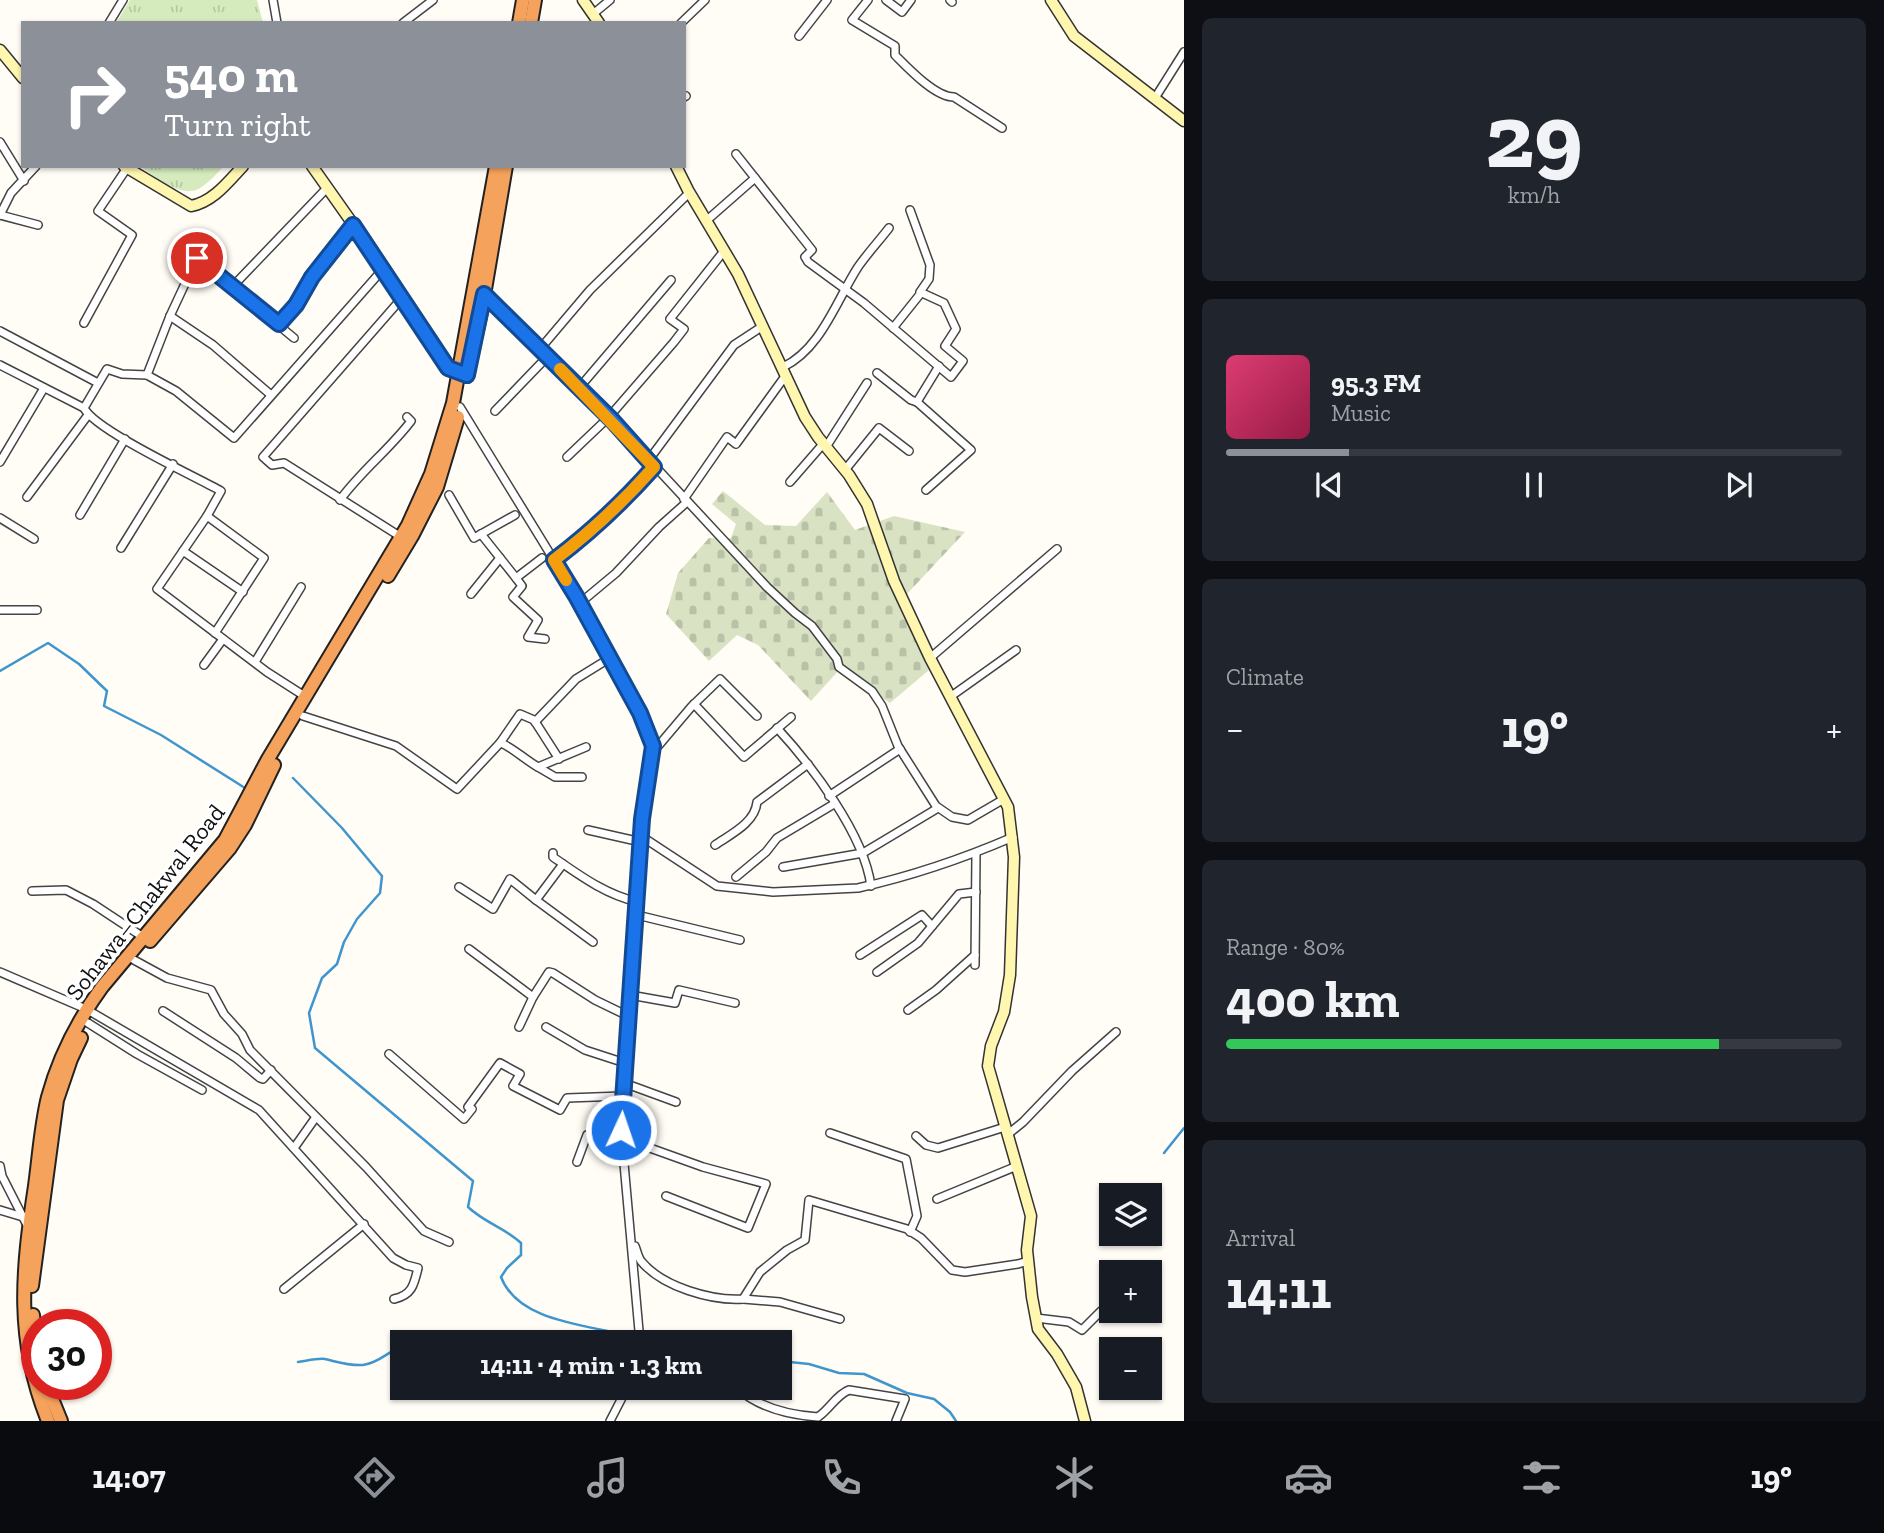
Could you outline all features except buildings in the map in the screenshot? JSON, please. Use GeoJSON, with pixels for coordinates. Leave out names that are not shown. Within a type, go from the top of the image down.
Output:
{"type":"FeatureCollection","features":[{"type":"Feature","properties":{"kind":"highway"},"geometry":{"type":"LineString","coordinates":[[519,21],[523,0]]}},
{"type":"Feature","properties":{"kind":"highway"},"geometry":{"type":"LineString","coordinates":[[531,21],[535,0]]}},
{"type":"Feature","properties":{"kind":"highway"},"geometry":{"type":"LineString","coordinates":[[34,1309],[32,1282],[58,1100],[89,1015],[230,848],[245,825],[275,761],[425,512],[447,461],[460,407],[496,168]]}},
{"type":"Feature","properties":{"kind":"highway"},"geometry":{"type":"LineString","coordinates":[[463,374],[484,294],[506,168]]}},
{"type":"Feature","properties":{"kind":"highway","name":"Sohawa–Chakwal Road"},"geometry":{"type":"LineString","coordinates":[[48,1421],[39,1397],[25,1339],[23,1280],[26,1222],[48,1098],[63,1056],[142,937],[225,840],[268,759],[408,525],[435,465],[463,374]]}},
{"type":"Feature","properties":{"kind":"highway"},"geometry":{"type":"LineString","coordinates":[[52,1400],[61,1421]]}},
{"type":"Feature","properties":{"kind":"street"},"geometry":{"type":"LineString","coordinates":[[110,21],[123,0]]}},
{"type":"Feature","properties":{"kind":"street"},"geometry":{"type":"LineString","coordinates":[[273,0],[277,21]]}},
{"type":"Feature","properties":{"kind":"street"},"geometry":{"type":"LineString","coordinates":[[583,0],[596,18],[610,0]]}},
{"type":"Feature","properties":{"kind":"street"},"geometry":{"type":"LineString","coordinates":[[683,21],[705,0]]}},
{"type":"Feature","properties":{"kind":"street"},"geometry":{"type":"LineString","coordinates":[[799,36],[827,0]]}},
{"type":"Feature","properties":{"kind":"street"},"geometry":{"type":"LineString","coordinates":[[868,0],[852,20],[895,46],[895,55],[925,83],[947,97],[954,97],[1002,128]]}},
{"type":"Feature","properties":{"kind":"street"},"geometry":{"type":"LineString","coordinates":[[886,0],[902,12],[911,0]]}},
{"type":"Feature","properties":{"kind":"street"},"geometry":{"type":"LineString","coordinates":[[1051,0],[1074,36],[1184,121]]}},
{"type":"Feature","properties":{"kind":"street"},"geometry":{"type":"LineString","coordinates":[[405,21],[428,1]]}},
{"type":"Feature","properties":{"kind":"street"},"geometry":{"type":"LineString","coordinates":[[0,50],[21,76]]}},
{"type":"Feature","properties":{"kind":"street"},"geometry":{"type":"LineString","coordinates":[[1155,98],[1184,52]]}},
{"type":"Feature","properties":{"kind":"street"},"geometry":{"type":"LineString","coordinates":[[0,142],[24,181]]}},
{"type":"Feature","properties":{"kind":"street"},"geometry":{"type":"LineString","coordinates":[[736,154],[812,250],[804,257],[808,262],[951,377],[963,361],[945,346],[956,329],[944,303],[921,293]]}},
{"type":"Feature","properties":{"kind":"street"},"geometry":{"type":"LineString","coordinates":[[34,168],[11,194],[0,215],[38,225]]}},
{"type":"Feature","properties":{"kind":"street"},"geometry":{"type":"LineString","coordinates":[[84,323],[132,235],[97,211],[125,168]]}},
{"type":"Feature","properties":{"kind":"street"},"geometry":{"type":"LineString","coordinates":[[128,168],[191,206],[202,204],[214,195],[241,168]]}},
{"type":"Feature","properties":{"kind":"street"},"geometry":{"type":"LineString","coordinates":[[313,168],[384,268],[444,364],[463,374]]}},
{"type":"Feature","properties":{"kind":"street"},"geometry":{"type":"LineString","coordinates":[[677,168],[724,251],[805,417],[867,504],[894,581],[930,658],[1008,807],[1013,837],[1010,975],[1004,1012],[991,1046],[988,1066],[1031,1216],[1028,1261],[1038,1329],[1057,1354],[1076,1387],[1085,1421]]}},
{"type":"Feature","properties":{"kind":"street"},"geometry":{"type":"LineString","coordinates":[[706,220],[755,178]]}},
{"type":"Feature","properties":{"kind":"street"},"geometry":{"type":"LineString","coordinates":[[233,286],[327,188]]}},
{"type":"Feature","properties":{"kind":"street"},"geometry":{"type":"LineString","coordinates":[[540,349],[590,290],[690,193]]}},
{"type":"Feature","properties":{"kind":"street"},"geometry":{"type":"LineString","coordinates":[[892,327],[921,293],[929,279],[930,265],[910,209]]}},
{"type":"Feature","properties":{"kind":"street"},"geometry":{"type":"LineString","coordinates":[[279,324],[296,305],[312,277],[353,225]]}},
{"type":"Feature","properties":{"kind":"street"},"geometry":{"type":"LineString","coordinates":[[580,603],[616,573],[686,500],[727,437],[736,444],[784,371],[826,325],[860,264],[889,228]]}},
{"type":"Feature","properties":{"kind":"street"},"geometry":{"type":"LineString","coordinates":[[567,457],[642,381],[684,329],[670,319],[724,251]]}},
{"type":"Feature","properties":{"kind":"street"},"geometry":{"type":"LineString","coordinates":[[147,375],[197,258],[295,338]]}},
{"type":"Feature","properties":{"kind":"street"},"geometry":{"type":"LineString","coordinates":[[27,497],[86,412],[107,369],[121,374],[147,375],[176,390],[234,438],[384,268]]}},
{"type":"Feature","properties":{"kind":"street"},"geometry":{"type":"LineString","coordinates":[[579,388],[671,280]]}},
{"type":"Feature","properties":{"kind":"street"},"geometry":{"type":"LineString","coordinates":[[484,294],[609,417],[767,587],[813,626],[837,659],[839,667],[873,691],[900,749],[938,808],[952,817],[968,820],[1004,799]]}},
{"type":"Feature","properties":{"kind":"street"},"geometry":{"type":"LineString","coordinates":[[401,537],[284,463],[272,465],[263,457],[402,298]]}},
{"type":"Feature","properties":{"kind":"street"},"geometry":{"type":"LineString","coordinates":[[170,316],[213,345],[271,395]]}},
{"type":"Feature","properties":{"kind":"street"},"geometry":{"type":"LineString","coordinates":[[554,560],[617,508],[734,345],[762,326]]}},
{"type":"Feature","properties":{"kind":"street"},"geometry":{"type":"LineString","coordinates":[[0,331],[98,383]]}},
{"type":"Feature","properties":{"kind":"street"},"geometry":{"type":"LineString","coordinates":[[495,411],[547,357]]}},
{"type":"Feature","properties":{"kind":"street"},"geometry":{"type":"LineString","coordinates":[[0,365],[86,412],[125,439],[222,491],[157,589],[306,697]]}},
{"type":"Feature","properties":{"kind":"street"},"geometry":{"type":"LineString","coordinates":[[917,402],[939,366]]}},
{"type":"Feature","properties":{"kind":"street"},"geometry":{"type":"LineString","coordinates":[[877,373],[917,402],[971,450],[926,490]]}},
{"type":"Feature","properties":{"kind":"street"},"geometry":{"type":"LineString","coordinates":[[790,482],[825,445],[867,383]]}},
{"type":"Feature","properties":{"kind":"street"},"geometry":{"type":"LineString","coordinates":[[0,462],[44,388]]}},
{"type":"Feature","properties":{"kind":"street"},"geometry":{"type":"LineString","coordinates":[[460,407],[580,603],[640,713],[653,746],[641,839],[623,1096],[622,1138],[639,1330]]}},
{"type":"Feature","properties":{"kind":"street"},"geometry":{"type":"LineString","coordinates":[[340,500],[349,487],[398,438],[411,421],[407,416]]}},
{"type":"Feature","properties":{"kind":"street"},"geometry":{"type":"LineString","coordinates":[[845,470],[879,428],[909,451]]}},
{"type":"Feature","properties":{"kind":"street"},"geometry":{"type":"LineString","coordinates":[[80,514],[125,439]]}},
{"type":"Feature","properties":{"kind":"street"},"geometry":{"type":"LineString","coordinates":[[121,548],[173,464]]}},
{"type":"Feature","properties":{"kind":"street"},"geometry":{"type":"LineString","coordinates":[[449,495],[474,538],[515,515]]}},
{"type":"Feature","properties":{"kind":"street"},"geometry":{"type":"LineString","coordinates":[[207,516],[264,558],[215,633]]}},
{"type":"Feature","properties":{"kind":"street"},"geometry":{"type":"LineString","coordinates":[[0,518],[34,539]]}},
{"type":"Feature","properties":{"kind":"street"},"geometry":{"type":"LineString","coordinates":[[481,534],[522,586],[513,597],[538,620],[528,637],[545,639]]}},
{"type":"Feature","properties":{"kind":"street"},"geometry":{"type":"LineString","coordinates":[[930,658],[1057,549]]}},
{"type":"Feature","properties":{"kind":"street"},"geometry":{"type":"LineString","coordinates":[[183,551],[243,592]]}},
{"type":"Feature","properties":{"kind":"street"},"geometry":{"type":"LineString","coordinates":[[471,594],[500,558]]}},
{"type":"Feature","properties":{"kind":"street"},"geometry":{"type":"LineString","coordinates":[[516,578],[542,558]]}},
{"type":"Feature","properties":{"kind":"street"},"geometry":{"type":"LineString","coordinates":[[255,662],[301,587]]}},
{"type":"Feature","properties":{"kind":"street"},"geometry":{"type":"LineString","coordinates":[[0,610],[37,610]]}},
{"type":"Feature","properties":{"kind":"street"},"geometry":{"type":"LineString","coordinates":[[204,666],[223,639]]}},
{"type":"Feature","properties":{"kind":"street"},"geometry":{"type":"LineString","coordinates":[[950,697],[1016,650]]}},
{"type":"Feature","properties":{"kind":"street"},"geometry":{"type":"LineString","coordinates":[[535,722],[576,679],[610,658]]}},
{"type":"Feature","properties":{"kind":"street"},"geometry":{"type":"LineString","coordinates":[[653,746],[659,745],[694,704],[720,679],[757,716]]}},
{"type":"Feature","properties":{"kind":"street"},"geometry":{"type":"LineString","coordinates":[[694,704],[744,757],[791,717]]}},
{"type":"Feature","properties":{"kind":"street"},"geometry":{"type":"LineString","coordinates":[[303,716],[396,746],[457,789],[500,743],[520,714],[535,722],[559,759]]}},
{"type":"Feature","properties":{"kind":"street"},"geometry":{"type":"LineString","coordinates":[[777,728],[808,764],[863,853],[870,886]]}},
{"type":"Feature","properties":{"kind":"street"},"geometry":{"type":"LineString","coordinates":[[500,743],[508,744],[519,756],[555,777],[582,777]]}},
{"type":"Feature","properties":{"kind":"street"},"geometry":{"type":"LineString","coordinates":[[538,767],[586,747]]}},
{"type":"Feature","properties":{"kind":"street"},"geometry":{"type":"LineString","coordinates":[[829,796],[900,749]]}},
{"type":"Feature","properties":{"kind":"street"},"geometry":{"type":"LineString","coordinates":[[715,845],[742,827],[756,812],[757,802],[808,764]]}},
{"type":"Feature","properties":{"kind":"street"},"geometry":{"type":"LineString","coordinates":[[736,877],[766,852],[777,838],[834,804]]}},
{"type":"Feature","properties":{"kind":"street"},"geometry":{"type":"LineString","coordinates":[[783,867],[863,853],[938,808]]}},
{"type":"Feature","properties":{"kind":"street"},"geometry":{"type":"LineString","coordinates":[[588,830],[641,839],[717,886],[773,892],[858,888],[914,876],[1013,837]]}},
{"type":"Feature","properties":{"kind":"street"},"geometry":{"type":"LineString","coordinates":[[553,853],[553,856],[564,864],[608,892],[638,902]]}},
{"type":"Feature","properties":{"kind":"street"},"geometry":{"type":"LineString","coordinates":[[975,965],[976,853]]}},
{"type":"Feature","properties":{"kind":"street"},"geometry":{"type":"LineString","coordinates":[[536,900],[564,864]]}},
{"type":"Feature","properties":{"kind":"street"},"geometry":{"type":"LineString","coordinates":[[459,887],[494,909],[510,879],[593,942]]}},
{"type":"Feature","properties":{"kind":"street"},"geometry":{"type":"LineString","coordinates":[[32,891],[66,890],[93,904],[142,937]]}},
{"type":"Feature","properties":{"kind":"street"},"geometry":{"type":"LineString","coordinates":[[877,972],[918,943],[959,894],[976,892]]}},
{"type":"Feature","properties":{"kind":"street"},"geometry":{"type":"LineString","coordinates":[[637,915],[740,940]]}},
{"type":"Feature","properties":{"kind":"street"},"geometry":{"type":"LineString","coordinates":[[860,955],[922,915],[932,926]]}},
{"type":"Feature","properties":{"kind":"street"},"geometry":{"type":"LineString","coordinates":[[470,949],[533,997]]}},
{"type":"Feature","properties":{"kind":"street"},"geometry":{"type":"LineString","coordinates":[[908,1010],[936,990],[975,955]]}},
{"type":"Feature","properties":{"kind":"street"},"geometry":{"type":"LineString","coordinates":[[134,960],[167,978],[211,990],[224,1014],[242,1034],[250,1050],[424,1231],[449,1242]]}},
{"type":"Feature","properties":{"kind":"street"},"geometry":{"type":"LineString","coordinates":[[0,972],[89,1015],[259,1110],[393,1258],[418,1268],[413,1289],[394,1299]]}},
{"type":"Feature","properties":{"kind":"street"},"geometry":{"type":"LineString","coordinates":[[519,1027],[549,972],[628,1016]]}},
{"type":"Feature","properties":{"kind":"street"},"geometry":{"type":"LineString","coordinates":[[630,995],[675,1003],[678,990],[735,1003]]}},
{"type":"Feature","properties":{"kind":"street"},"geometry":{"type":"LineString","coordinates":[[163,1011],[236,1058],[260,1079],[271,1070]]}},
{"type":"Feature","properties":{"kind":"street"},"geometry":{"type":"LineString","coordinates":[[89,1015],[137,1054],[202,1090]]}},
{"type":"Feature","properties":{"kind":"street"},"geometry":{"type":"LineString","coordinates":[[546,1027],[585,1050],[625,1063]]}},
{"type":"Feature","properties":{"kind":"street"},"geometry":{"type":"LineString","coordinates":[[916,1136],[926,1146],[938,1148],[1006,1131],[1023,1122],[1072,1071],[1116,1032]]}},
{"type":"Feature","properties":{"kind":"street"},"geometry":{"type":"LineString","coordinates":[[388,1054],[464,1119],[471,1109],[468,1107],[500,1063],[520,1074],[513,1086],[560,1110],[567,1098],[623,1096]]}},
{"type":"Feature","properties":{"kind":"street"},"geometry":{"type":"LineString","coordinates":[[624,1083],[676,1102]]}},
{"type":"Feature","properties":{"kind":"street"},"geometry":{"type":"LineString","coordinates":[[293,1148],[316,1117]]}},
{"type":"Feature","properties":{"kind":"street"},"geometry":{"type":"LineString","coordinates":[[831,1133],[906,1159],[918,1216],[910,1231]]}},
{"type":"Feature","properties":{"kind":"street"},"geometry":{"type":"LineString","coordinates":[[577,1162],[587,1135],[622,1138],[703,1167],[766,1184],[748,1228],[666,1196]]}},
{"type":"Feature","properties":{"kind":"street"},"geometry":{"type":"LineString","coordinates":[[0,1166],[26,1222]]}},
{"type":"Feature","properties":{"kind":"street"},"geometry":{"type":"LineString","coordinates":[[937,1199],[1017,1166]]}},
{"type":"Feature","properties":{"kind":"street"},"geometry":{"type":"LineString","coordinates":[[743,1299],[760,1272],[787,1250],[805,1240],[809,1200],[910,1231],[921,1238],[953,1270],[965,1272],[1018,1265],[1028,1261]]}},
{"type":"Feature","properties":{"kind":"street"},"geometry":{"type":"LineString","coordinates":[[0,1210],[26,1222]]}},
{"type":"Feature","properties":{"kind":"street"},"geometry":{"type":"LineString","coordinates":[[284,1289],[364,1224]]}},
{"type":"Feature","properties":{"kind":"street"},"geometry":{"type":"LineString","coordinates":[[632,1239],[641,1261],[670,1284],[725,1300],[780,1302],[840,1319]]}},
{"type":"Feature","properties":{"kind":"street"},"geometry":{"type":"LineString","coordinates":[[1036,1318],[1069,1322],[1082,1330],[1099,1313]]}},
{"type":"Feature","properties":{"kind":"street"},"geometry":{"type":"LineString","coordinates":[[757,1400],[791,1415],[818,1417],[841,1393],[849,1390],[905,1399],[896,1421]]}},
{"type":"Feature","properties":{"kind":"street"},"geometry":{"type":"LineString","coordinates":[[610,1421],[621,1400]]}},
{"type":"Feature","properties":{"kind":"green space"},"geometry":{"type":"Polygon","coordinates":[[[130,0],[257,0],[262,21],[117,21],[130,0]]]}},
{"type":"Feature","properties":{"kind":"green space"},"geometry":{"type":"Polygon","coordinates":[[[143,168],[222,168],[205,184],[192,191],[178,189],[143,168]]]}},
{"type":"Feature","properties":{"kind":"green space"},"geometry":{"type":"Polygon","coordinates":[[[723,491],[765,525],[796,526],[827,492],[855,530],[894,516],[965,532],[898,601],[929,670],[890,703],[840,669],[811,701],[758,645],[737,635],[709,661],[666,614],[678,573],[709,538],[731,538],[736,524],[712,504],[723,491]]]}},
{"type":"Feature","properties":{"kind":"waterway"},"geometry":{"type":"LineString","coordinates":[[0,671],[48,643],[79,664],[107,691],[104,706],[161,735],[245,788]]}},
{"type":"Feature","properties":{"kind":"waterway"},"geometry":{"type":"LineString","coordinates":[[293,778],[342,828],[382,876],[380,893],[357,919],[344,942],[337,964],[322,978],[309,1013],[315,1048],[473,1181],[468,1207],[521,1243],[521,1255],[501,1277],[510,1293],[524,1305],[540,1313],[602,1330]]}},
{"type":"Feature","properties":{"kind":"waterway"},"geometry":{"type":"LineString","coordinates":[[1164,1153],[1184,1128]]}},
{"type":"Feature","properties":{"kind":"waterway"},"geometry":{"type":"LineString","coordinates":[[298,1362],[322,1359],[363,1365],[390,1353]]}},
{"type":"Feature","properties":{"kind":"waterway"},"geometry":{"type":"LineString","coordinates":[[792,1362],[839,1373],[864,1374],[907,1393],[934,1399],[950,1412],[956,1421]]}},
{"type":"Feature","properties":{"kind":"slow traffic"},"geometry":{"type":"LineString","coordinates":[[560,369],[612,420],[654,467],[617,508],[554,560],[566,580]]}},
{"type":"Feature","properties":{"kind":"route"},"geometry":{"type":"LineString","coordinates":[[197,258],[279,324],[296,305],[312,277],[353,225],[448,368],[467,375],[484,294],[612,420],[654,467],[617,508],[554,560],[640,713],[653,746],[642,819],[621,1130]]}}]}
